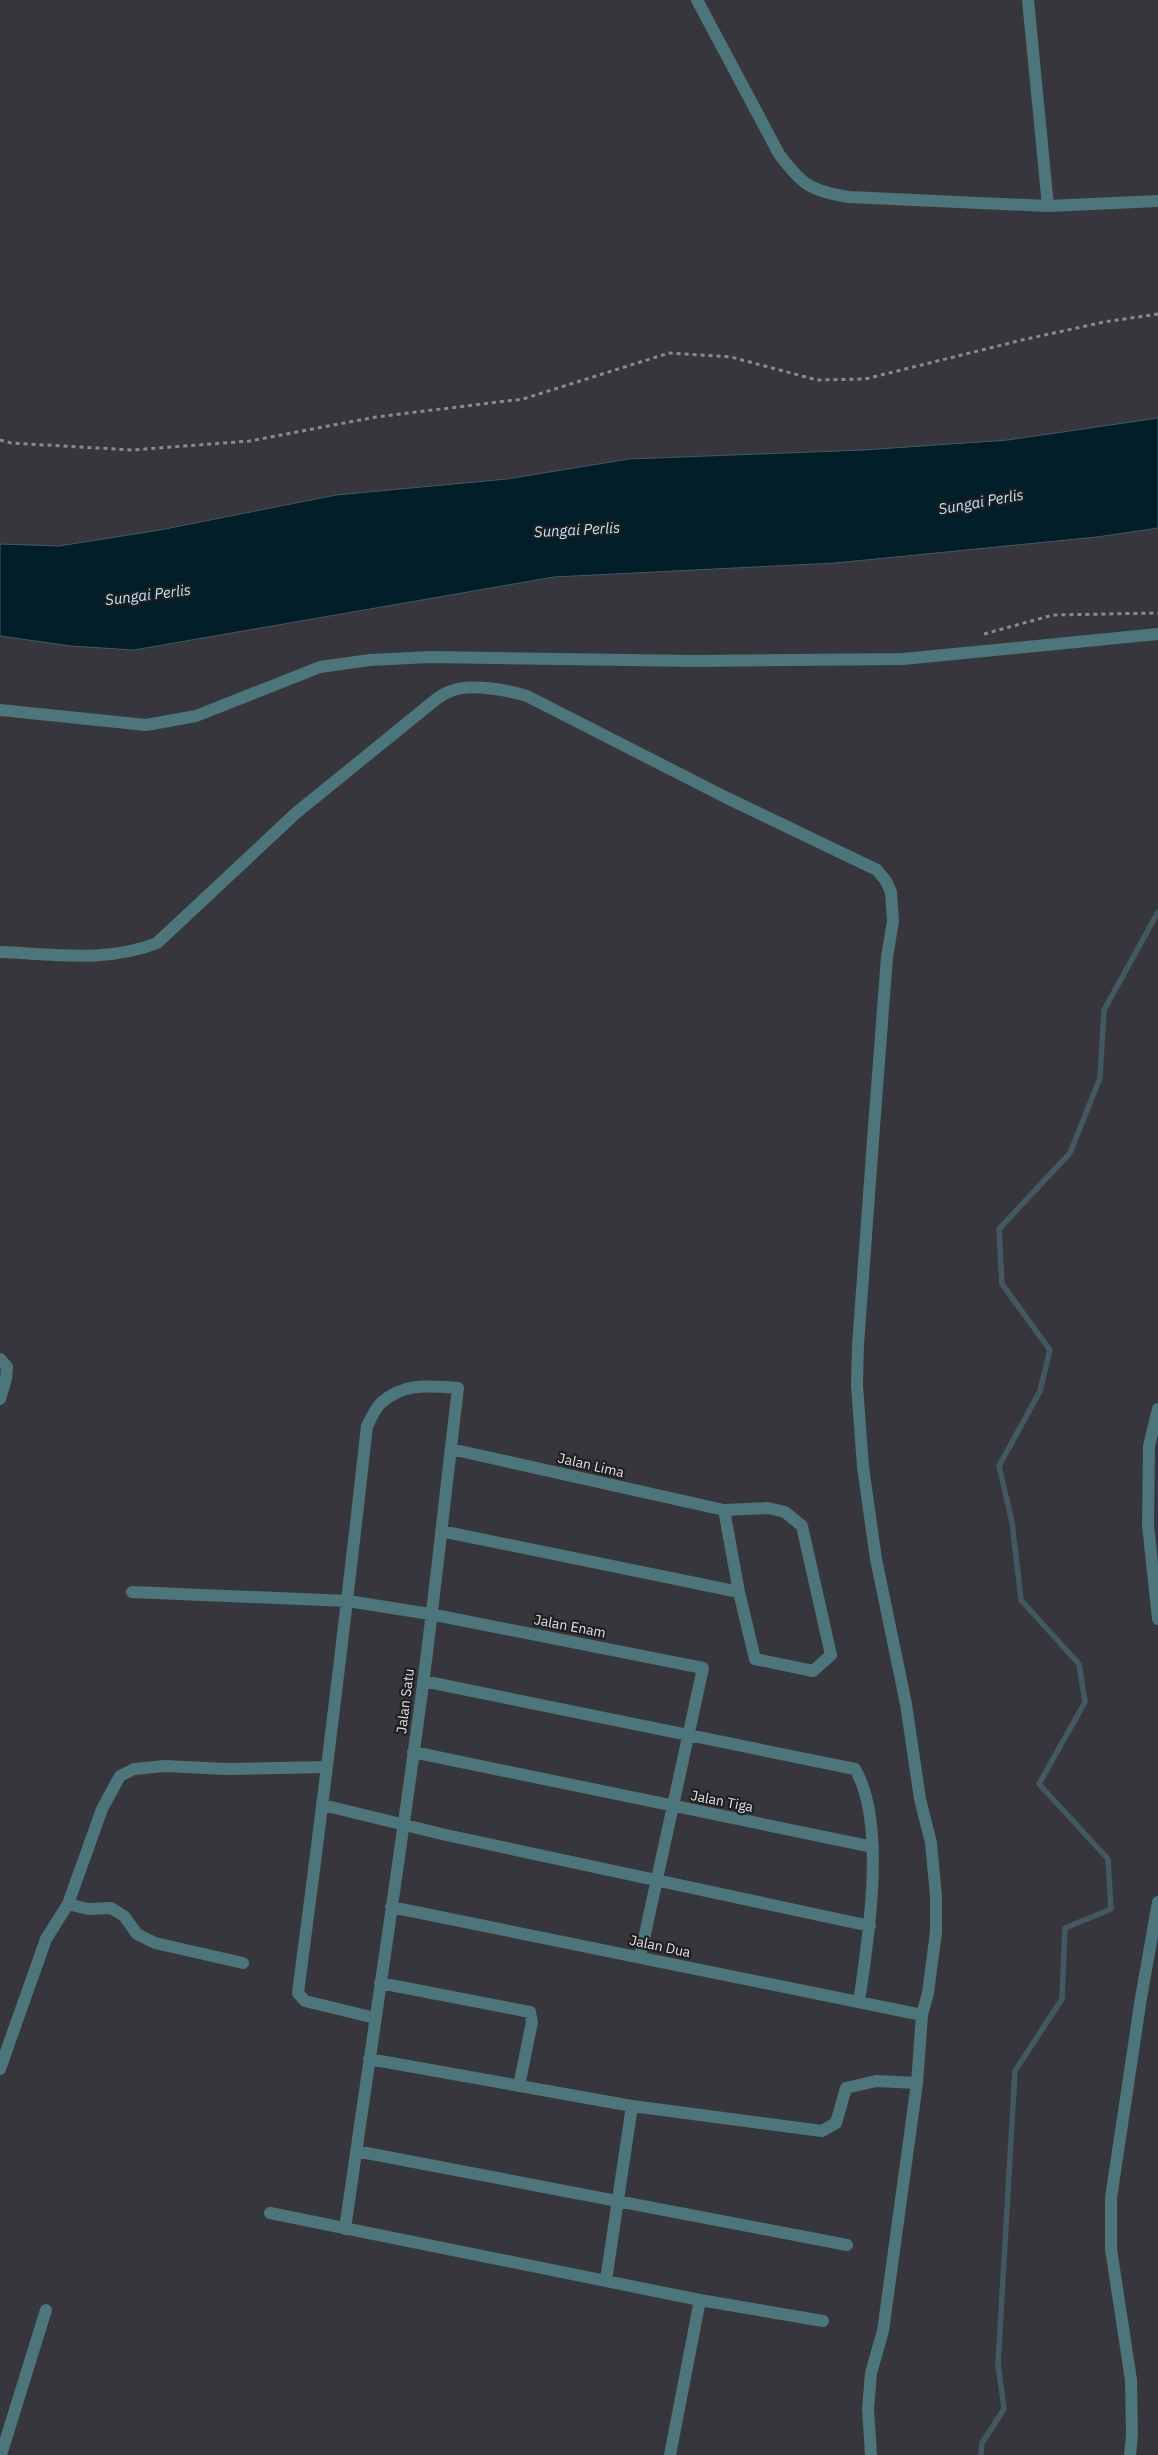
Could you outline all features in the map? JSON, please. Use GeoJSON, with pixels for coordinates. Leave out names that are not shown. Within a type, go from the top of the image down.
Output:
{"type":"FeatureCollection","features":[{"type":"Feature","properties":{"kind":"street"},"geometry":{"type":"LineString","coordinates":[[697,0],[779,154],[796,176],[820,192],[849,197],[1048,206],[1158,201]]}},
{"type":"Feature","properties":{"kind":"street"},"geometry":{"type":"LineString","coordinates":[[1028,0],[1048,206]]}},
{"type":"Feature","properties":{"kind":"street"},"geometry":{"type":"LineString","coordinates":[[0,710],[146,725],[161,724],[196,716],[320,667],[370,660],[430,657],[695,661],[903,659],[1158,634]]}},
{"type":"Feature","properties":{"kind":"street"},"geometry":{"type":"LineString","coordinates":[[0,952],[85,956],[112,955],[157,943],[296,813],[434,701],[453,690],[467,688],[511,691],[527,696],[725,797],[877,870],[886,881],[891,892],[893,921],[888,957],[874,1127],[858,1345],[857,1386],[863,1467],[876,1559],[906,1704],[920,1798],[931,1843],[936,1932],[922,2015],[917,2084],[883,2331],[871,2373],[868,2409],[871,2455]]}},
{"type":"Feature","properties":{"kind":"street"},"geometry":{"type":"LineString","coordinates":[[0,1359],[6,1367],[6,1379],[0,1399]]}},
{"type":"Feature","properties":{"kind":"street","name":"Jalan Satu"},"geometry":{"type":"LineString","coordinates":[[345,2228],[423,1681],[458,1388],[419,1385],[397,1392],[380,1404],[367,1426],[348,1601]]}},
{"type":"Feature","properties":{"kind":"street"},"geometry":{"type":"LineString","coordinates":[[1158,1409],[1149,1446],[1148,1525],[1158,1619]]}},
{"type":"Feature","properties":{"kind":"street","name":"Jalan Lima"},"geometry":{"type":"LineString","coordinates":[[451,1449],[724,1510]]}},
{"type":"Feature","properties":{"kind":"street"},"geometry":{"type":"LineString","coordinates":[[768,1508],[785,1512],[802,1526],[831,1655],[813,1671],[755,1659],[739,1592],[724,1510],[768,1508]]}},
{"type":"Feature","properties":{"kind":"street"},"geometry":{"type":"LineString","coordinates":[[441,1531],[739,1592]]}},
{"type":"Feature","properties":{"kind":"street","name":"Jalan Enam"},"geometry":{"type":"LineString","coordinates":[[132,1592],[348,1601],[430,1614],[703,1668],[690,1735]]}},
{"type":"Feature","properties":{"kind":"street"},"geometry":{"type":"LineString","coordinates":[[348,1601],[298,1993],[305,2001],[375,2018]]}},
{"type":"Feature","properties":{"kind":"street"},"geometry":{"type":"LineString","coordinates":[[423,1681],[855,1769],[862,1781],[873,1847],[870,1926],[860,2002]]}},
{"type":"Feature","properties":{"kind":"street"},"geometry":{"type":"LineString","coordinates":[[640,1957],[690,1735]]}},
{"type":"Feature","properties":{"kind":"street","name":"Jalan Tiga"},"geometry":{"type":"LineString","coordinates":[[413,1752],[873,1847]]}},
{"type":"Feature","properties":{"kind":"street"},"geometry":{"type":"LineString","coordinates":[[0,2069],[46,1939],[68,1904],[102,1809],[120,1776],[134,1768],[165,1766],[226,1769],[326,1768]]}},
{"type":"Feature","properties":{"kind":"street"},"geometry":{"type":"LineString","coordinates":[[323,1805],[870,1926]]}},
{"type":"Feature","properties":{"kind":"street"},"geometry":{"type":"LineString","coordinates":[[1130,2455],[1131,2380],[1111,2249],[1111,2198],[1141,1998],[1158,1902]]}},
{"type":"Feature","properties":{"kind":"street"},"geometry":{"type":"LineString","coordinates":[[68,1904],[88,1909],[112,1908],[124,1916],[137,1934],[155,1943],[242,1963]]}},
{"type":"Feature","properties":{"kind":"street","name":"Jalan Dua"},"geometry":{"type":"LineString","coordinates":[[391,1907],[922,2015]]}},
{"type":"Feature","properties":{"kind":"street"},"geometry":{"type":"LineString","coordinates":[[380,1983],[530,2012],[532,2022],[519,2086]]}},
{"type":"Feature","properties":{"kind":"street"},"geometry":{"type":"LineString","coordinates":[[370,2060],[632,2106],[822,2131],[836,2123],[846,2088],[876,2080],[917,2084]]}},
{"type":"Feature","properties":{"kind":"street"},"geometry":{"type":"LineString","coordinates":[[606,2280],[632,2106]]}},
{"type":"Feature","properties":{"kind":"street"},"geometry":{"type":"LineString","coordinates":[[356,2151],[848,2245]]}},
{"type":"Feature","properties":{"kind":"street"},"geometry":{"type":"LineString","coordinates":[[270,2213],[700,2300],[823,2321]]}},
{"type":"Feature","properties":{"kind":"street"},"geometry":{"type":"LineString","coordinates":[[670,2455],[700,2300]]}},
{"type":"Feature","properties":{"kind":"street"},"geometry":{"type":"LineString","coordinates":[[1,2455],[46,2310]]}},
{"type":"Feature","properties":{"kind":"path"},"geometry":{"type":"LineString","coordinates":[[0,440],[11,443],[132,450],[250,441],[376,417],[523,399],[669,353],[731,357],[818,380],[865,379],[1058,332],[1138,316],[1158,314]]}},
{"type":"Feature","properties":{"kind":"path"},"geometry":{"type":"LineString","coordinates":[[978,635],[1053,615],[1158,613]]}},
{"type":"Feature","properties":{"kind":"water","name":"Sungai Perlis"},"geometry":{"type":"Polygon","coordinates":[[[1158,418],[1158,528],[1097,537],[835,563],[554,577],[134,650],[71,646],[0,636],[0,544],[59,546],[160,530],[336,495],[507,479],[629,459],[864,450],[1008,440],[1158,418]]]}},
{"type":"Feature","properties":{"kind":"waterway"},"geometry":{"type":"LineString","coordinates":[[981,2455],[982,2443],[1004,2409],[998,2364],[1015,2071],[1062,1999],[1065,1928],[1111,1909],[1108,1859],[1039,1784],[1085,1702],[1079,1664],[1021,1600],[1012,1522],[999,1466],[1040,1391],[1050,1350],[1002,1284],[999,1229],[1070,1153],[1100,1078],[1104,1010],[1158,912]]}}]}
